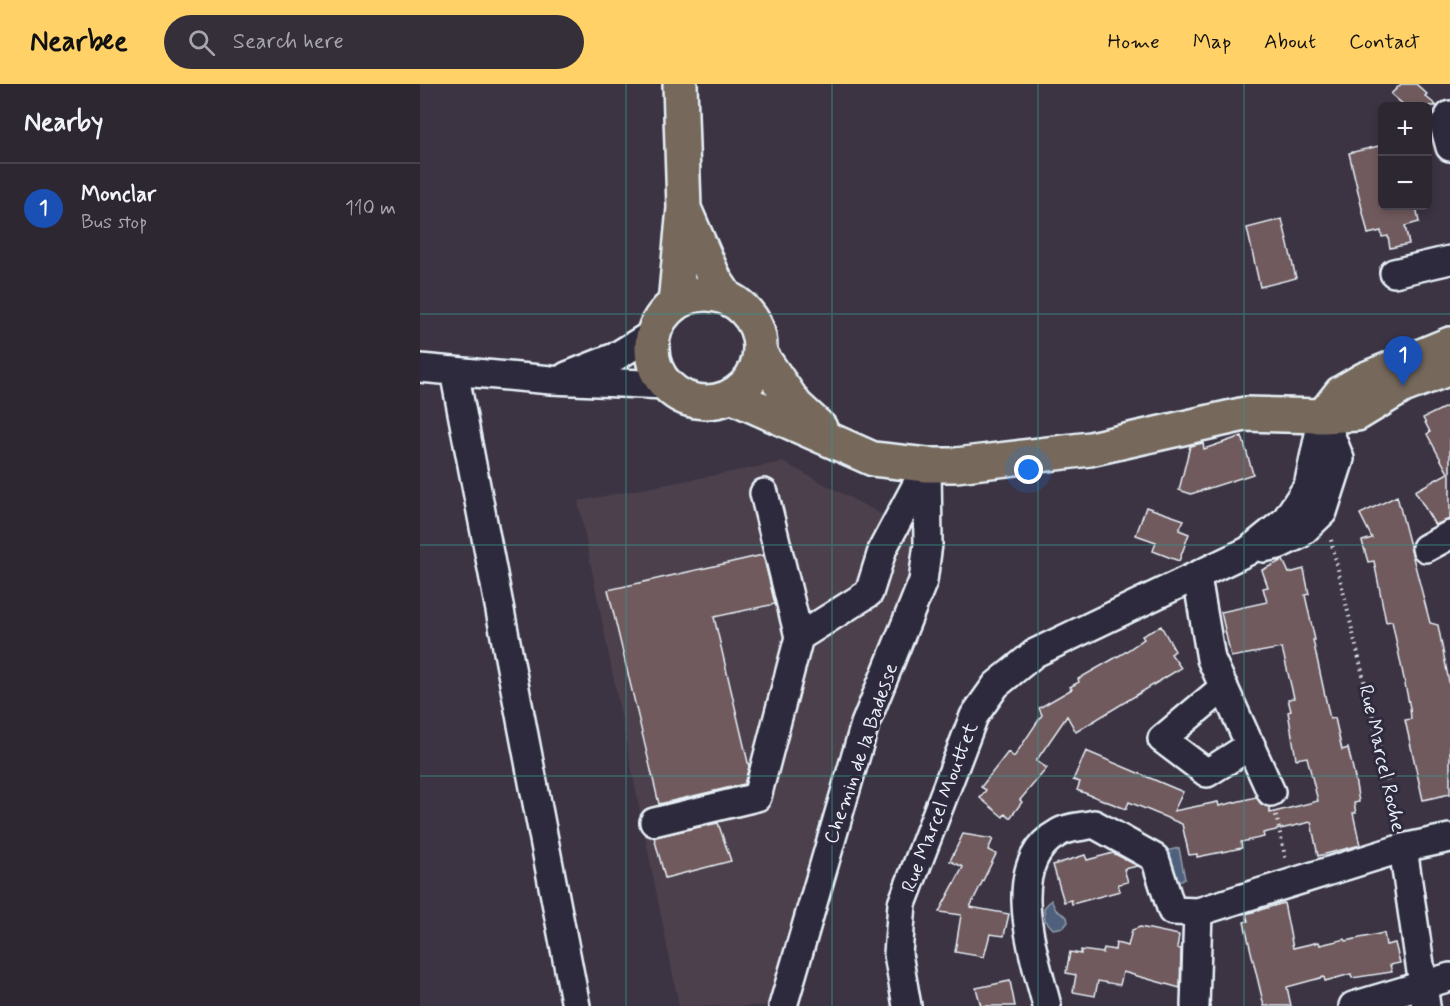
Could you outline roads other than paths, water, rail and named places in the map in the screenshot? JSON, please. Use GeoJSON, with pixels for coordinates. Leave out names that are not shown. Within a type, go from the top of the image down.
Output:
{"type":"FeatureCollection","features":[{"type":"Feature","properties":{"kind":"main road"},"geometry":{"type":"LineString","coordinates":[[675,304],[684,208],[680,84]]}},
{"type":"Feature","properties":{"kind":"main road"},"geometry":{"type":"LineString","coordinates":[[684,208],[715,280],[727,298]]}},
{"type":"Feature","properties":{"kind":"main road"},"geometry":{"type":"LineString","coordinates":[[710,294],[727,298],[742,307],[753,321],[759,337],[760,354],[755,371],[745,386],[731,396],[714,402],[697,401],[680,395],[666,385],[656,369],[652,351],[654,333],[662,317],[675,304],[691,296],[710,294]]}},
{"type":"Feature","properties":{"kind":"main road"},"geometry":{"type":"LineString","coordinates":[[1323,416],[1341,393],[1365,379],[1450,344]]}},
{"type":"Feature","properties":{"kind":"main road"},"geometry":{"type":"LineString","coordinates":[[760,354],[796,406],[832,439]]}},
{"type":"Feature","properties":{"kind":"main road"},"geometry":{"type":"LineString","coordinates":[[731,396],[873,459],[927,465],[993,461],[1090,449],[1245,414],[1323,416],[1358,414],[1403,386],[1450,368]]}},
{"type":"Feature","properties":{"kind":"street"},"geometry":{"type":"LineString","coordinates":[[1450,115],[1443,125],[1450,147]]}},
{"type":"Feature","properties":{"kind":"street"},"geometry":{"type":"LineString","coordinates":[[1395,273],[1450,260]]}},
{"type":"Feature","properties":{"kind":"street"},"geometry":{"type":"LineString","coordinates":[[551,380],[615,357],[654,333]]}},
{"type":"Feature","properties":{"kind":"street"},"geometry":{"type":"LineString","coordinates":[[420,368],[551,380],[666,385]]}},
{"type":"Feature","properties":{"kind":"street"},"geometry":{"type":"LineString","coordinates":[[454,371],[576,1006]]}},
{"type":"Feature","properties":{"kind":"street","name":"Rue Marcel Mouttet"},"geometry":{"type":"LineString","coordinates":[[1248,551],[1278,545],[1299,535],[1321,514],[1340,459],[1323,416]]}},
{"type":"Feature","properties":{"kind":"street","name":"Rue Marcel Mouttet"},"geometry":{"type":"LineString","coordinates":[[907,1006],[898,954],[902,904],[974,716],[996,685],[1035,653],[1248,551],[1285,521],[1308,486],[1323,416]]}},
{"type":"Feature","properties":{"kind":"street"},"geometry":{"type":"LineString","coordinates":[[799,637],[869,593],[883,548],[927,465]]}},
{"type":"Feature","properties":{"kind":"street","name":"Chemin de la Badesse"},"geometry":{"type":"LineString","coordinates":[[783,1006],[866,724],[923,581],[928,544],[927,465]]}},
{"type":"Feature","properties":{"kind":"street"},"geometry":{"type":"LineString","coordinates":[[654,822],[757,797],[799,637],[764,493]]}},
{"type":"Feature","properties":{"kind":"street"},"geometry":{"type":"LineString","coordinates":[[1426,548],[1450,535]]}},
{"type":"Feature","properties":{"kind":"street"},"geometry":{"type":"LineString","coordinates":[[1197,577],[1211,659],[1271,792]]}},
{"type":"Feature","properties":{"kind":"street"},"geometry":{"type":"LineString","coordinates":[[1224,687],[1162,739],[1207,773],[1251,745]]}},
{"type":"Feature","properties":{"kind":"street"},"geometry":{"type":"LineString","coordinates":[[1047,1006],[1033,946],[1024,891],[1034,855],[1058,832],[1094,824],[1155,858],[1172,911],[1198,912],[1403,848],[1450,838]]}},
{"type":"Feature","properties":{"kind":"street","name":"Rue Marcel Roche"},"geometry":{"type":"LineString","coordinates":[[1403,848],[1424,996]]}},
{"type":"Feature","properties":{"kind":"street"},"geometry":{"type":"LineString","coordinates":[[1195,1006],[1198,912]]}},
{"type":"Feature","properties":{"kind":"street"},"geometry":{"type":"LineString","coordinates":[[1353,1006],[1424,996],[1450,977]]}},
{"type":"Feature","properties":{"kind":"water"},"geometry":{"type":"Polygon","coordinates":[[[1179,848],[1185,879],[1173,882],[1166,851],[1179,848]]]}},
{"type":"Feature","properties":{"kind":"water"},"geometry":{"type":"Polygon","coordinates":[[[1051,900],[1056,910],[1067,917],[1068,922],[1064,927],[1053,929],[1045,920],[1044,908],[1051,900]]]}},
{"type":"Feature","properties":{"kind":"place","name":"Monclar"},"geometry":{"type":"Point","coordinates":[1403,386]}}]}
